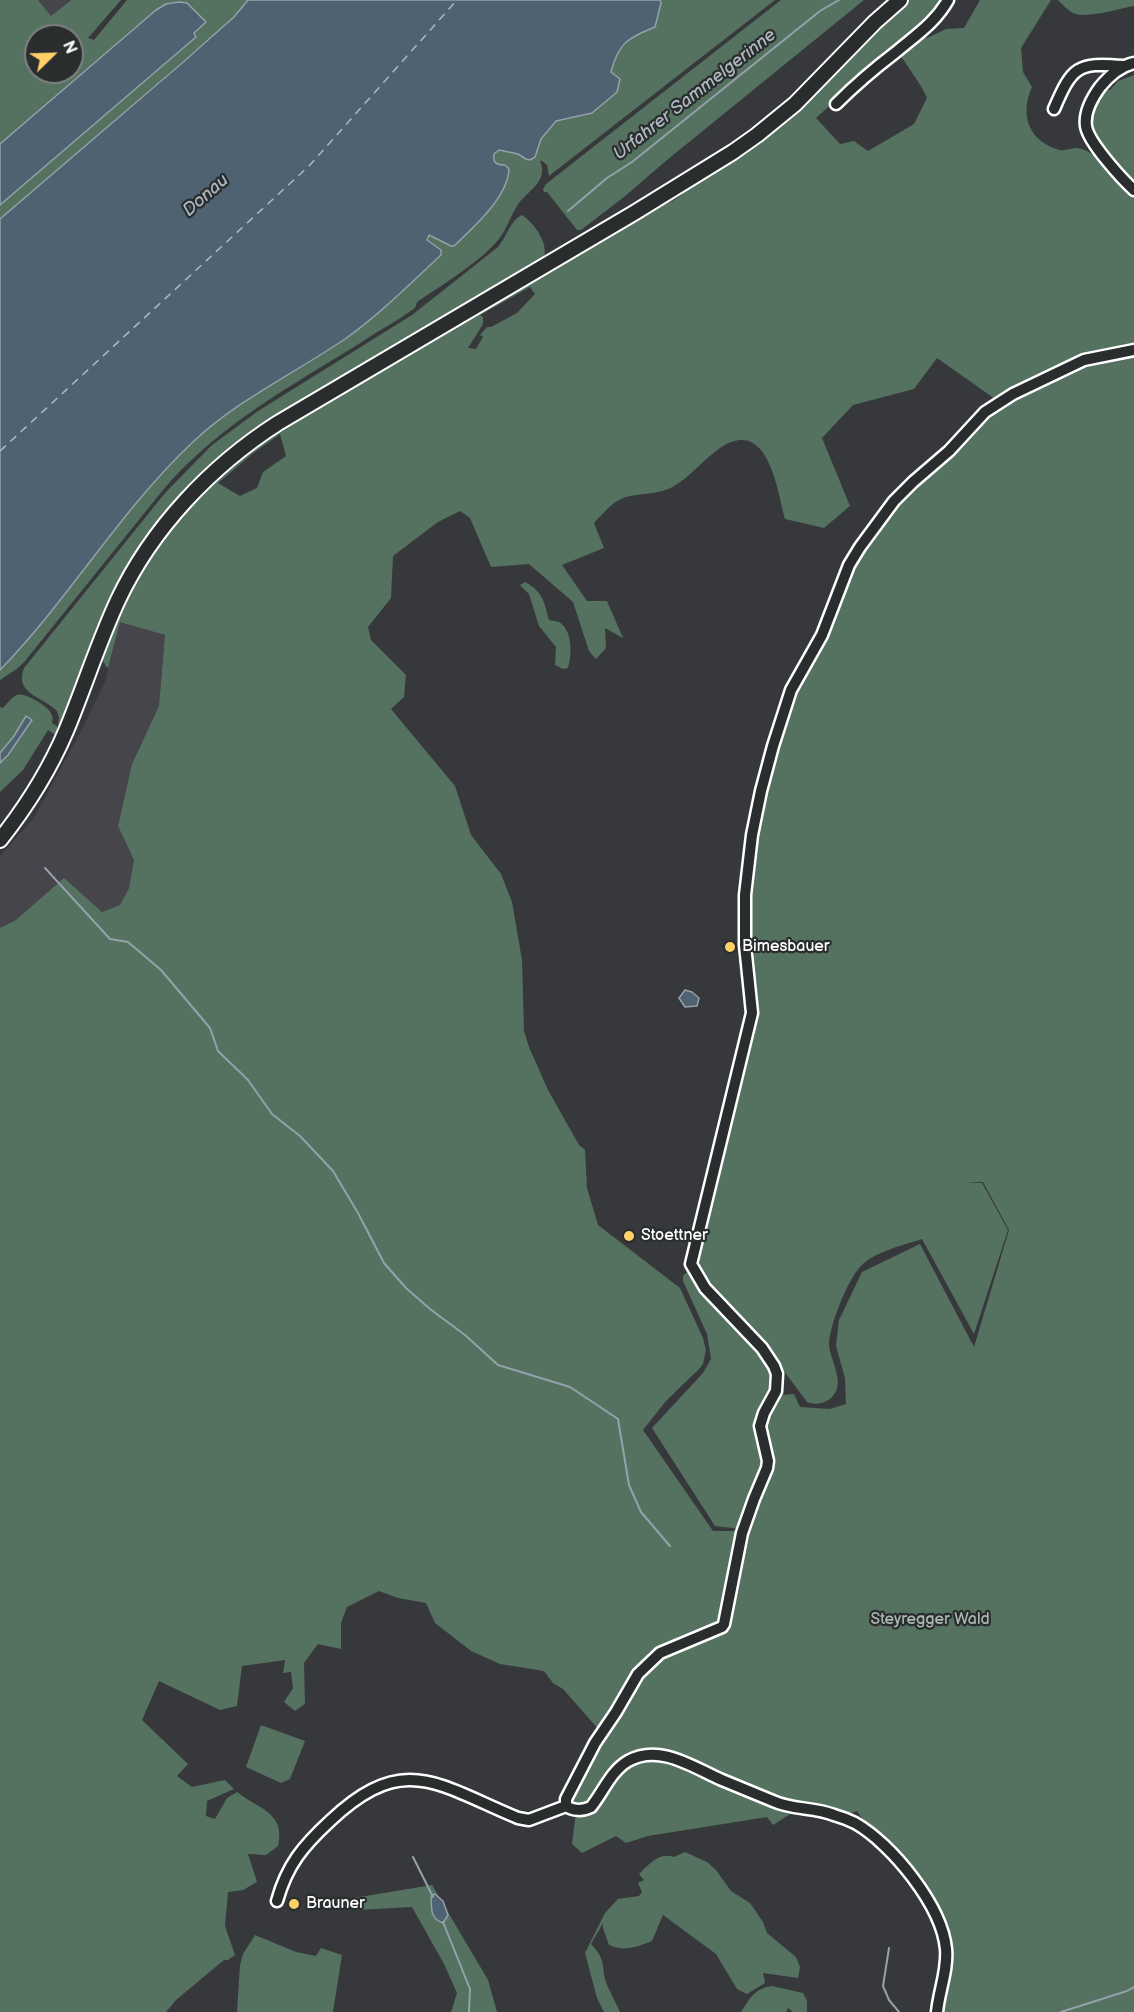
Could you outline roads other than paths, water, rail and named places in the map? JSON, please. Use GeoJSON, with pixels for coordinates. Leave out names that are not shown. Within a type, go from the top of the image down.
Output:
{"type":"FeatureCollection","features":[{"type":"Feature","properties":{"kind":"main road"},"geometry":{"type":"LineString","coordinates":[[0,840],[36,789],[56,752],[111,614],[128,582],[170,519],[214,472],[251,441],[286,418],[691,179],[744,145],[795,104],[875,22],[900,0]]}},
{"type":"Feature","properties":{"kind":"street"},"geometry":{"type":"LineString","coordinates":[[836,104],[868,75],[924,31],[948,0]]}},
{"type":"Feature","properties":{"kind":"street"},"geometry":{"type":"LineString","coordinates":[[1054,109],[1072,74],[1088,65],[1129,64]]}},
{"type":"Feature","properties":{"kind":"street"},"geometry":{"type":"LineString","coordinates":[[1129,64],[1105,81],[1095,94],[1088,109],[1085,124],[1095,144],[1134,190]]}},
{"type":"Feature","properties":{"kind":"street"},"geometry":{"type":"LineString","coordinates":[[566,1806],[566,1799],[595,1743],[638,1674],[660,1653],[722,1627],[724,1624],[742,1533],[767,1467],[760,1426],[776,1391],[777,1374],[774,1366],[751,1335],[705,1288],[691,1264],[752,1013],[745,936],[747,870],[761,791],[791,690],[822,635],[855,554],[894,501],[913,482],[940,459],[977,419],[995,405],[1084,360],[1134,350]]}},
{"type":"Feature","properties":{"kind":"street"},"geometry":{"type":"LineString","coordinates":[[277,1901],[284,1876],[310,1838],[354,1800],[377,1787],[410,1780],[435,1783],[518,1818],[529,1820],[566,1806],[580,1810],[591,1807],[612,1777],[629,1760],[661,1756],[687,1762],[776,1803],[824,1810],[856,1823],[884,1846],[921,1888],[936,1917],[946,1947],[937,2012]]}},
{"type":"Feature","properties":{"kind":"water","name":"Donau"},"geometry":{"type":"Polygon","coordinates":[[[248,0],[660,0],[661,3],[655,27],[631,39],[617,54],[611,72],[620,79],[617,92],[592,113],[556,121],[541,139],[535,157],[530,160],[518,154],[499,150],[494,154],[496,163],[505,165],[509,169],[507,180],[496,201],[479,221],[454,246],[429,235],[427,240],[441,250],[441,255],[383,309],[345,339],[230,412],[194,441],[143,495],[50,613],[0,670],[0,219],[182,63],[234,17],[248,0]]]}},
{"type":"Feature","properties":{"kind":"water"},"geometry":{"type":"Polygon","coordinates":[[[187,3],[206,22],[194,33],[196,37],[0,205],[0,144],[70,84],[84,84],[84,72],[166,4],[187,3]]]}},
{"type":"Feature","properties":{"kind":"water"},"geometry":{"type":"Polygon","coordinates":[[[26,716],[32,720],[0,763],[0,753],[26,716]]]}},
{"type":"Feature","properties":{"kind":"water"},"geometry":{"type":"Polygon","coordinates":[[[685,990],[699,998],[697,1006],[685,1007],[679,998],[685,990]]]}},
{"type":"Feature","properties":{"kind":"water"},"geometry":{"type":"Polygon","coordinates":[[[435,1894],[443,1901],[448,1915],[443,1923],[435,1918],[432,1912],[431,1897],[435,1894]]]}},
{"type":"Feature","properties":{"kind":"waterway","name":"Urfahrer Sammelgerinne"},"geometry":{"type":"LineString","coordinates":[[568,211],[820,11],[839,0]]}},
{"type":"Feature","properties":{"kind":"waterway"},"geometry":{"type":"LineString","coordinates":[[45,868],[110,939],[128,942],[161,970],[210,1028],[218,1051],[248,1080],[272,1114],[300,1136],[333,1171],[384,1263],[406,1288],[465,1335],[498,1365],[570,1387],[618,1419],[629,1485],[641,1512],[670,1546]]}},
{"type":"Feature","properties":{"kind":"waterway"},"geometry":{"type":"LineString","coordinates":[[413,1857],[433,1897]]}},
{"type":"Feature","properties":{"kind":"waterway"},"geometry":{"type":"LineString","coordinates":[[443,1922],[470,1989],[469,2012]]}},
{"type":"Feature","properties":{"kind":"waterway"},"geometry":{"type":"LineString","coordinates":[[889,1948],[883,1986],[889,2000],[899,2012]]}},
{"type":"Feature","properties":{"kind":"waterway"},"geometry":{"type":"LineString","coordinates":[[1061,2012],[1134,1987]]}},
{"type":"Feature","properties":{"kind":"place","name":"Bimesbauer"},"geometry":{"type":"Point","coordinates":[730,947]}},
{"type":"Feature","properties":{"kind":"place","name":"Stoettner"},"geometry":{"type":"Point","coordinates":[629,1236]}},
{"type":"Feature","properties":{"kind":"place","name":"Brauner"},"geometry":{"type":"Point","coordinates":[294,1904]}},
{"type":"Feature","properties":{"kind":"park label","name":"Steyregger Wald"},"geometry":{"type":"Point","coordinates":[930,1620]}}]}
